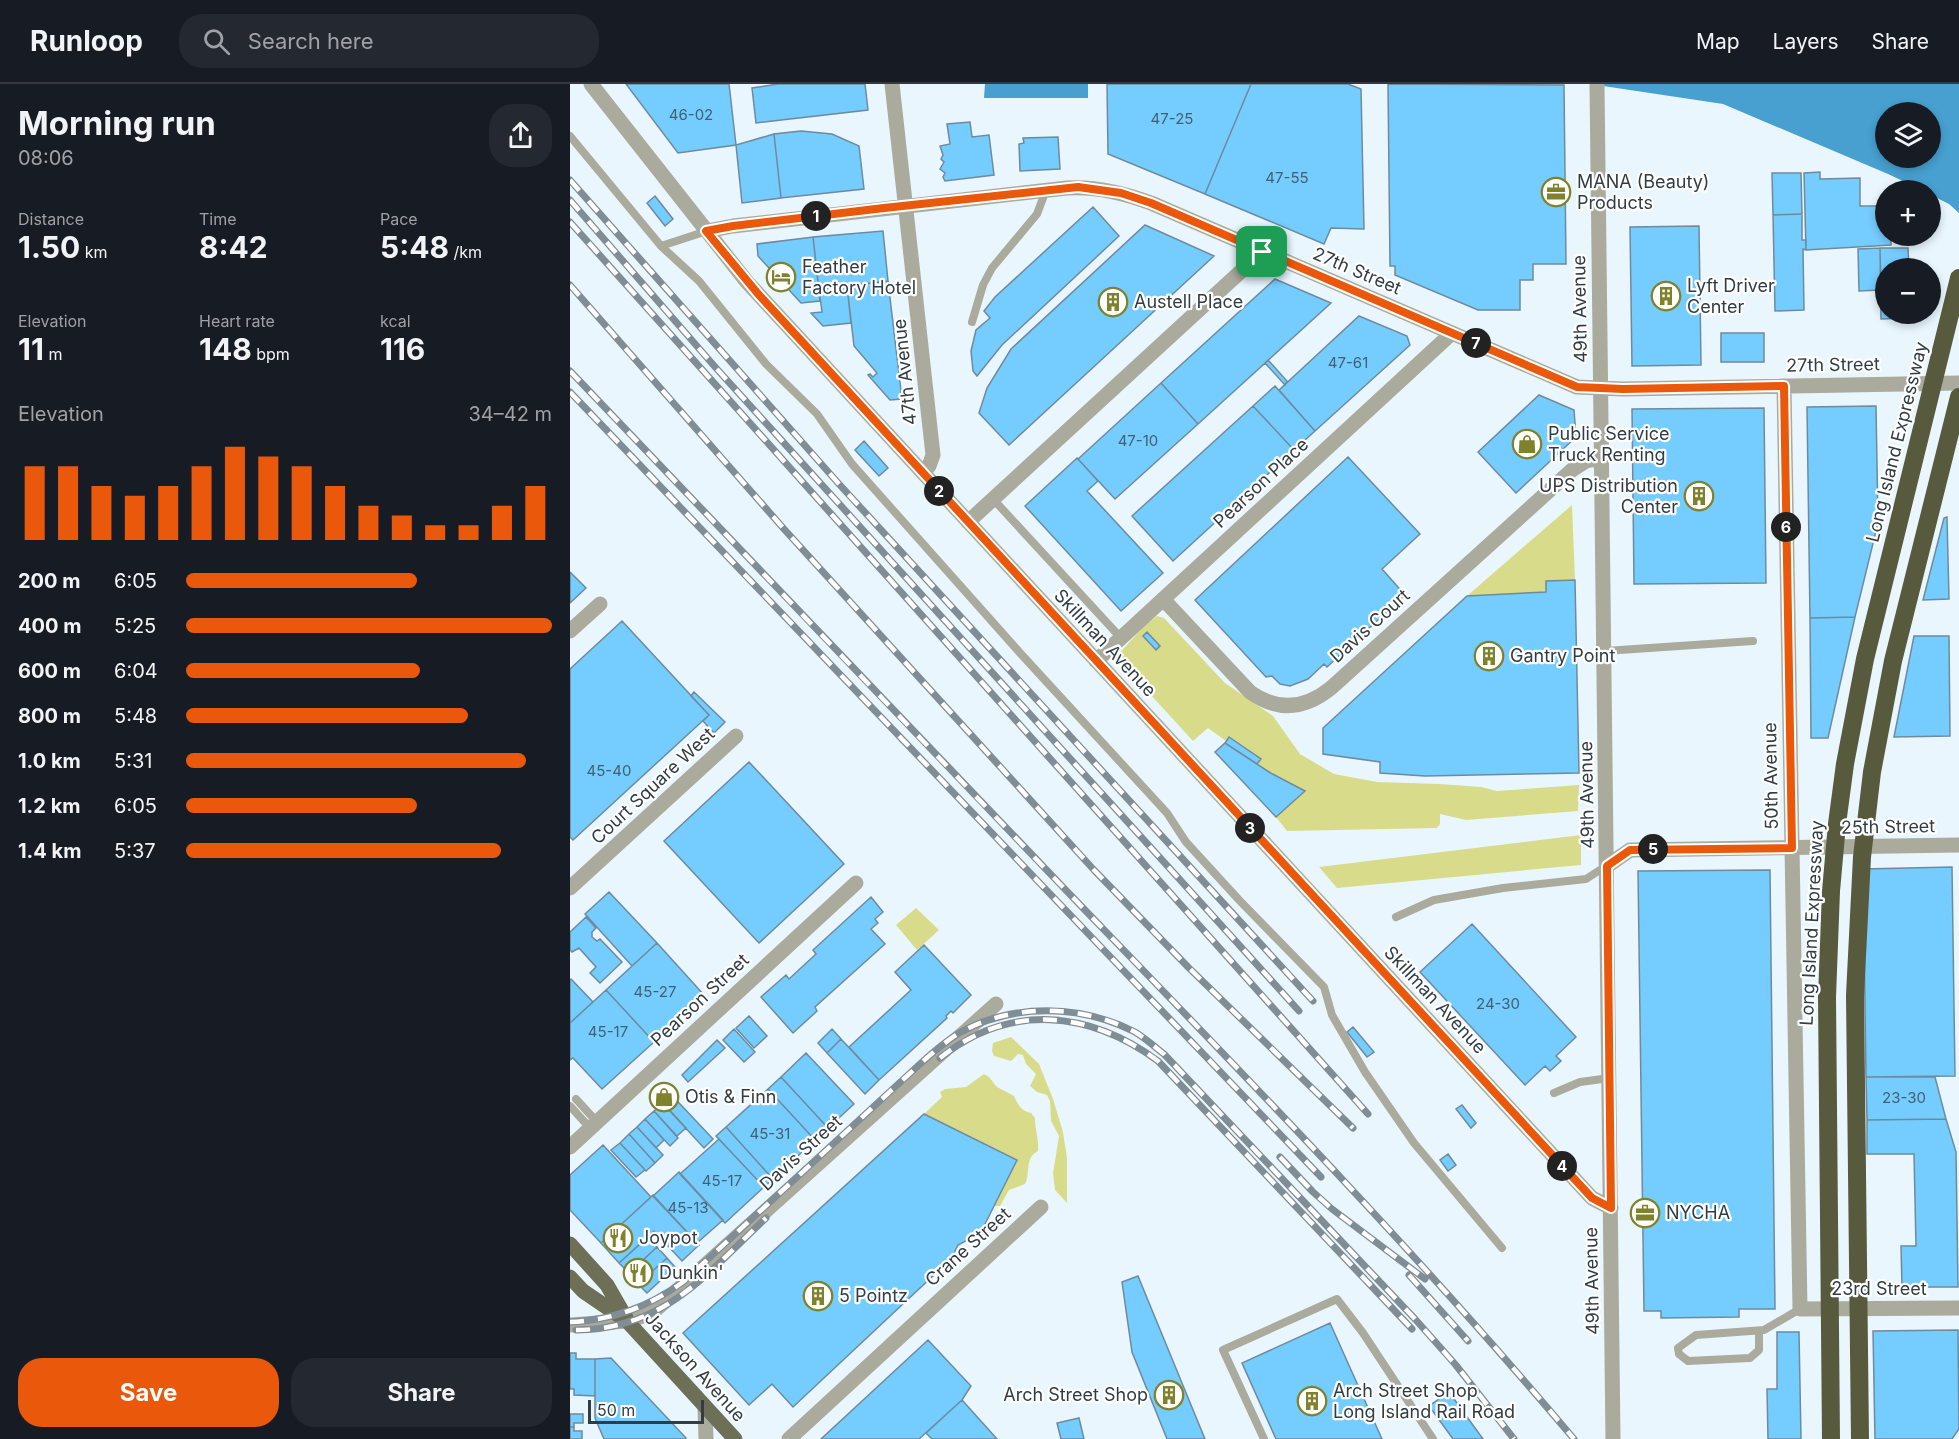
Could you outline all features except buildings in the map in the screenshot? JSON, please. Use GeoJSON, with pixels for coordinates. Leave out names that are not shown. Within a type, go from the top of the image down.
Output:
{"type":"FeatureCollection","features":[{"type":"Feature","properties":{"kind":"highway","name":"Long Island Expressway"},"geometry":{"type":"LineString","coordinates":[[1831,1439],[1827,997],[1829,918],[1836,835],[1845,764],[1865,659],[1959,278]]}},
{"type":"Feature","properties":{"kind":"highway"},"geometry":{"type":"LineString","coordinates":[[1860,1439],[1855,986],[1865,828],[1877,744],[1893,661],[1959,397]]}},
{"type":"Feature","properties":{"kind":"main road","name":"Jackson Avenue"},"geometry":{"type":"LineString","coordinates":[[570,1244],[607,1285],[627,1321],[735,1439]]}},
{"type":"Feature","properties":{"kind":"main road","name":"Jackson Avenue"},"geometry":{"type":"LineString","coordinates":[[570,1277],[583,1291],[627,1321]]}},
{"type":"Feature","properties":{"kind":"street","name":"Skillman Avenue"},"geometry":{"type":"LineString","coordinates":[[591,84],[753,289],[1592,1198],[1611,1208]]}},
{"type":"Feature","properties":{"kind":"street","name":"47th Avenue"},"geometry":{"type":"LineString","coordinates":[[892,84],[933,455],[929,466],[922,472]]}},
{"type":"Feature","properties":{"kind":"street","name":"49th Avenue"},"geometry":{"type":"LineString","coordinates":[[1597,84],[1613,1439]]}},
{"type":"Feature","properties":{"kind":"street","name":"27th Street"},"geometry":{"type":"LineString","coordinates":[[706,231],[907,205],[1046,190],[1089,188],[1131,196],[1577,387],[1601,389],[1959,383]]}},
{"type":"Feature","properties":{"kind":"street"},"geometry":{"type":"LineString","coordinates":[[968,522],[1262,252]]}},
{"type":"Feature","properties":{"kind":"street","name":"Pearson Place"},"geometry":{"type":"LineString","coordinates":[[1096,661],[1452,333]]}},
{"type":"Feature","properties":{"kind":"street","name":"50th Avenue"},"geometry":{"type":"LineString","coordinates":[[1784,386],[1800,1309]]}},
{"type":"Feature","properties":{"kind":"street","name":"Davis Court"},"geometry":{"type":"LineString","coordinates":[[1163,599],[1250,693],[1263,701],[1279,706],[1300,705],[1320,697],[1331,688],[1572,470],[1586,461],[1602,458]]}},
{"type":"Feature","properties":{"kind":"street"},"geometry":{"type":"LineString","coordinates":[[570,631],[600,604]]}},
{"type":"Feature","properties":{"kind":"street","name":"Court Square West"},"geometry":{"type":"LineString","coordinates":[[570,888],[736,736]]}},
{"type":"Feature","properties":{"kind":"street","name":"25th Street"},"geometry":{"type":"LineString","coordinates":[[1607,866],[1630,850],[1959,845]]}},
{"type":"Feature","properties":{"kind":"street","name":"Pearson Street"},"geometry":{"type":"LineString","coordinates":[[571,1145],[856,882]]}},
{"type":"Feature","properties":{"kind":"street","name":"Davis Street"},"geometry":{"type":"LineString","coordinates":[[627,1321],[652,1312],[996,1004]]}},
{"type":"Feature","properties":{"kind":"street","name":"Crane Street"},"geometry":{"type":"LineString","coordinates":[[789,1439],[1041,1207]]}},
{"type":"Feature","properties":{"kind":"street","name":"23rd Street"},"geometry":{"type":"LineString","coordinates":[[1800,1309],[1959,1308]]}},
{"type":"Feature","properties":{"kind":"street"},"geometry":{"type":"LineString","coordinates":[[570,1325],[627,1321]]}},
{"type":"Feature","properties":{"kind":"street"},"geometry":{"type":"LineString","coordinates":[[705,1407],[706,1439]]}},
{"type":"Feature","properties":{"kind":"lane"},"geometry":{"type":"LineString","coordinates":[[570,136],[662,246],[699,281],[766,364],[817,414],[852,464],[1021,654],[1159,804],[1186,842],[1240,902],[1324,987],[1332,1015],[1365,1072],[1414,1143],[1502,1248]]}},
{"type":"Feature","properties":{"kind":"lane"},"geometry":{"type":"LineString","coordinates":[[972,322],[983,285],[992,268],[1037,214],[1046,190]]}},
{"type":"Feature","properties":{"kind":"lane"},"geometry":{"type":"LineString","coordinates":[[662,246],[706,231]]}},
{"type":"Feature","properties":{"kind":"lane"},"geometry":{"type":"LineString","coordinates":[[993,499],[1121,638]]}},
{"type":"Feature","properties":{"kind":"lane"},"geometry":{"type":"LineString","coordinates":[[1605,651],[1753,641]]}},
{"type":"Feature","properties":{"kind":"lane"},"geometry":{"type":"LineString","coordinates":[[1396,917],[1434,900],[1503,888],[1586,879],[1607,866]]}},
{"type":"Feature","properties":{"kind":"lane"},"geometry":{"type":"LineString","coordinates":[[1554,1093],[1580,1082],[1610,1078]]}},
{"type":"Feature","properties":{"kind":"lane"},"geometry":{"type":"LineString","coordinates":[[573,1102],[593,1125]]}},
{"type":"Feature","properties":{"kind":"lane"},"geometry":{"type":"LineString","coordinates":[[1264,1439],[1223,1350],[1337,1299],[1363,1333],[1433,1439]]}},
{"type":"Feature","properties":{"kind":"lane"},"geometry":{"type":"LineString","coordinates":[[1758,1331],[1759,1350],[1750,1358],[1688,1361],[1679,1354],[1678,1348],[1696,1335],[1764,1330],[1800,1309]]}},
{"type":"Feature","properties":{"kind":"green space"},"geometry":{"type":"Polygon","coordinates":[[[1572,505],[1575,580],[1546,592],[1467,596],[1572,505]]]}},
{"type":"Feature","properties":{"kind":"green space"},"geometry":{"type":"Polygon","coordinates":[[[1157,616],[1164,618],[1225,683],[1273,716],[1300,754],[1334,774],[1377,782],[1481,787],[1497,791],[1579,785],[1578,811],[1466,820],[1440,814],[1440,824],[1437,828],[1287,831],[1276,817],[1304,791],[1269,772],[1208,728],[1193,741],[1116,657],[1144,626],[1157,616]]]}},
{"type":"Feature","properties":{"kind":"green space"},"geometry":{"type":"Polygon","coordinates":[[[1581,835],[1581,865],[1337,888],[1319,867],[1581,835]]]}},
{"type":"Feature","properties":{"kind":"green space"},"geometry":{"type":"Polygon","coordinates":[[[916,908],[939,930],[917,950],[896,925],[916,908]]]}},
{"type":"Feature","properties":{"kind":"green space"},"geometry":{"type":"Polygon","coordinates":[[[1011,1037],[1039,1064],[1053,1099],[1063,1132],[1067,1158],[1067,1203],[1055,1190],[1053,1173],[1059,1136],[1051,1121],[1050,1101],[1047,1095],[1037,1092],[1030,1086],[1036,1074],[1026,1064],[1023,1055],[1018,1054],[1011,1061],[994,1056],[992,1051],[993,1043],[1011,1037]]]}},
{"type":"Feature","properties":{"kind":"green space"},"geometry":{"type":"Polygon","coordinates":[[[984,1074],[997,1087],[1014,1096],[1018,1105],[1035,1118],[1038,1151],[1029,1162],[1027,1180],[1025,1184],[1009,1190],[1000,1206],[994,1206],[1016,1160],[924,1114],[942,1097],[940,1092],[945,1089],[966,1087],[984,1074]]]}},
{"type":"Feature","properties":{"kind":"water"},"geometry":{"type":"Polygon","coordinates":[[[985,84],[1088,84],[1088,98],[984,98],[985,84]]]}},
{"type":"Feature","properties":{"kind":"water"},"geometry":{"type":"Polygon","coordinates":[[[1590,84],[1959,84],[1959,213],[1941,200],[1941,180],[1901,180],[1723,104],[1590,84]]]}},
{"type":"Feature","properties":{"kind":"railway"},"geometry":{"type":"LineString","coordinates":[[570,180],[839,484],[1313,1001]]}},
{"type":"Feature","properties":{"kind":"railway"},"geometry":{"type":"LineString","coordinates":[[570,200],[716,368],[1299,1011]]}},
{"type":"Feature","properties":{"kind":"railway"},"geometry":{"type":"LineString","coordinates":[[570,222],[1368,1114]]}},
{"type":"Feature","properties":{"kind":"railway"},"geometry":{"type":"LineString","coordinates":[[570,285],[784,529],[1094,870],[1189,968],[1353,1128]]}},
{"type":"Feature","properties":{"kind":"railway"},"geometry":{"type":"LineString","coordinates":[[570,371],[1334,1170],[1456,1303],[1574,1439]]}},
{"type":"Feature","properties":{"kind":"railway"},"geometry":{"type":"LineString","coordinates":[[570,392],[1321,1177]]}},
{"type":"Feature","properties":{"kind":"railway"},"geometry":{"type":"LineString","coordinates":[[570,1322],[586,1321],[630,1311],[657,1299],[683,1282],[925,1060],[959,1033],[1002,1016],[1024,1012],[1069,1012],[1092,1016],[1135,1032],[1164,1054],[1415,1319],[1455,1364],[1514,1439]]}},
{"type":"Feature","properties":{"kind":"railway"},"geometry":{"type":"LineString","coordinates":[[940,1058],[967,1040],[994,1028],[1022,1021],[1050,1020],[1078,1023],[1132,1044],[1158,1061],[1412,1329]]}},
{"type":"Feature","properties":{"kind":"railway"},"geometry":{"type":"LineString","coordinates":[[1280,1157],[1332,1209],[1425,1279]]}},
{"type":"Feature","properties":{"kind":"railway"},"geometry":{"type":"LineString","coordinates":[[576,1330],[607,1327],[635,1320],[659,1309],[682,1295],[703,1278],[766,1218]]}},
{"type":"Feature","properties":{"kind":"railway"},"geometry":{"type":"LineString","coordinates":[[1409,1275],[1468,1341]]}},
{"type":"Feature","properties":{"kind":"place","name":"MANA (Beauty) Products"},"geometry":{"type":"Point","coordinates":[1556,192]}},
{"type":"Feature","properties":{"kind":"place","name":"Feather Factory Hotel"},"geometry":{"type":"Point","coordinates":[781,277]}},
{"type":"Feature","properties":{"kind":"place","name":"Lyft Driver Center"},"geometry":{"type":"Point","coordinates":[1666,296]}},
{"type":"Feature","properties":{"kind":"place","name":"Austell Place"},"geometry":{"type":"Point","coordinates":[1113,302]}},
{"type":"Feature","properties":{"kind":"place","name":"Public Service Truck Renting"},"geometry":{"type":"Point","coordinates":[1527,444]}},
{"type":"Feature","properties":{"kind":"place","name":"UPS Distribution Center"},"geometry":{"type":"Point","coordinates":[1699,496]}},
{"type":"Feature","properties":{"kind":"place","name":"Gantry Point"},"geometry":{"type":"Point","coordinates":[1489,656]}},
{"type":"Feature","properties":{"kind":"place","name":"Otis & Finn"},"geometry":{"type":"Point","coordinates":[664,1097]}},
{"type":"Feature","properties":{"kind":"place","name":"NYCHA"},"geometry":{"type":"Point","coordinates":[1645,1213]}},
{"type":"Feature","properties":{"kind":"place","name":"Joypot"},"geometry":{"type":"Point","coordinates":[618,1238]}},
{"type":"Feature","properties":{"kind":"place","name":"Dunkin'"},"geometry":{"type":"Point","coordinates":[638,1273]}},
{"type":"Feature","properties":{"kind":"place","name":"5 Pointz"},"geometry":{"type":"Point","coordinates":[818,1296]}},
{"type":"Feature","properties":{"kind":"place","name":"Arch Street Shop"},"geometry":{"type":"Point","coordinates":[1169,1395]}},
{"type":"Feature","properties":{"kind":"place","name":"Arch Street Shop Long Island Rail Road"},"geometry":{"type":"Point","coordinates":[1312,1401]}},
{"type":"Feature","properties":{"kind":"route"},"geometry":{"type":"LineString","coordinates":[[1078,187],[1121,193],[1141,199],[1262,252],[1577,387],[1623,389],[1784,386],[1792,848],[1630,850],[1607,866],[1611,1208],[1592,1198],[759,295],[706,231],[884,208],[1078,187]]}}]}
